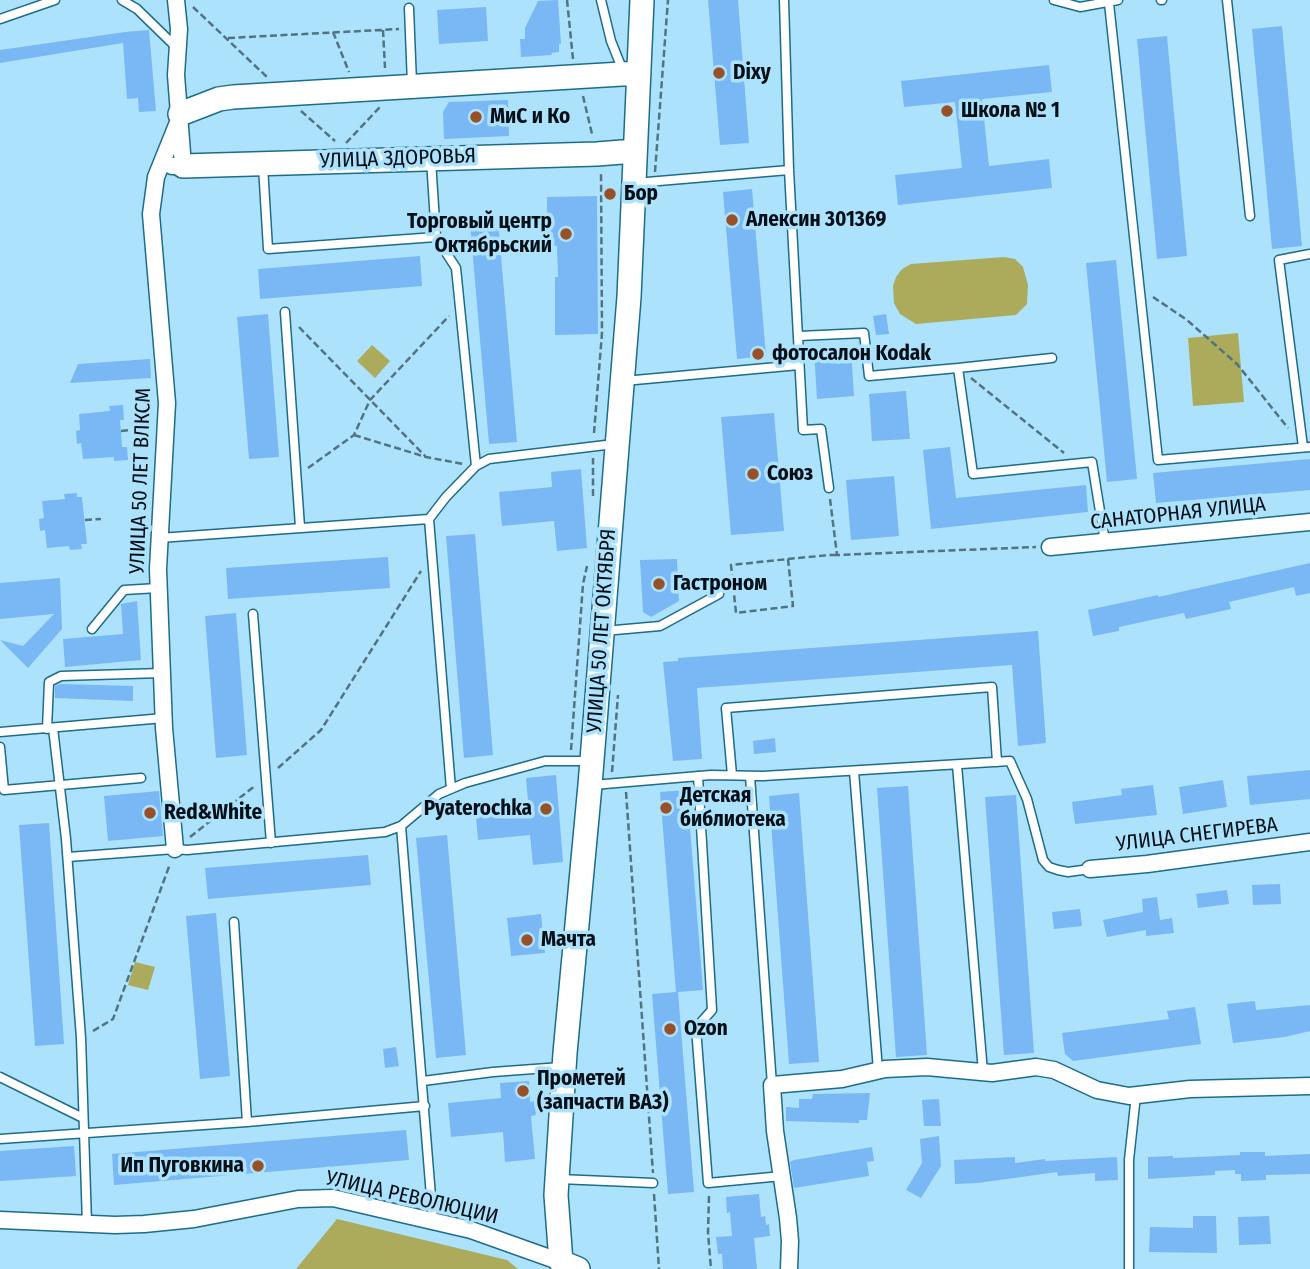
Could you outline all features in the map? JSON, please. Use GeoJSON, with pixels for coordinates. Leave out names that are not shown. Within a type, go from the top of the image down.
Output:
{"type":"FeatureCollection","features":[{"type":"Feature","properties":{"kind":"street","name":"УЛИЦА 50 ЛЕТ ВЛКСМ"},"geometry":{"type":"LineString","coordinates":[[175,849],[164,718],[159,588],[159,538],[167,403],[151,214],[152,192],[172,166],[179,117],[176,75],[179,29],[176,0]]}},
{"type":"Feature","properties":{"kind":"street","name":"УЛИЦА 50 ЛЕТ ОКТЯБРЯ"},"geometry":{"type":"LineString","coordinates":[[569,1265],[556,1209],[564,1067],[590,785],[581,761],[601,631],[629,297],[635,151],[631,74],[642,0]]}},
{"type":"Feature","properties":{"kind":"street"},"geometry":{"type":"LineString","coordinates":[[179,117],[219,99],[398,81],[631,74]]}},
{"type":"Feature","properties":{"kind":"street","name":"УЛИЦА ЗДОРОВЬЯ"},"geometry":{"type":"LineString","coordinates":[[172,166],[635,151]]}},
{"type":"Feature","properties":{"kind":"street","name":"САНАТОРНАЯ УЛИЦА"},"geometry":{"type":"LineString","coordinates":[[1050,547],[1310,522]]}},
{"type":"Feature","properties":{"kind":"street","name":"УЛИЦА СНЕГИРЕВА"},"geometry":{"type":"LineString","coordinates":[[1090,869],[1310,842]]}},
{"type":"Feature","properties":{"kind":"street"},"geometry":{"type":"LineString","coordinates":[[789,1269],[790,1241],[775,1131],[772,1085],[842,1079],[878,1070],[927,1067],[1005,1072],[1037,1067],[1113,1094],[1310,1086]]}},
{"type":"Feature","properties":{"kind":"street","name":"УЛИЦА РЕВОЛЮЦИИ"},"geometry":{"type":"LineString","coordinates":[[0,1220],[144,1224],[194,1219],[316,1197],[333,1198],[471,1230],[569,1265]]}},
{"type":"Feature","properties":{"kind":"lane"},"geometry":{"type":"LineString","coordinates":[[0,19],[55,0]]}},
{"type":"Feature","properties":{"kind":"lane"},"geometry":{"type":"LineString","coordinates":[[122,0],[137,9],[177,48]]}},
{"type":"Feature","properties":{"kind":"lane"},"geometry":{"type":"LineString","coordinates":[[601,0],[611,41],[631,74]]}},
{"type":"Feature","properties":{"kind":"lane"},"geometry":{"type":"LineString","coordinates":[[784,0],[789,170],[803,430],[821,429],[829,488]]}},
{"type":"Feature","properties":{"kind":"lane"},"geometry":{"type":"LineString","coordinates":[[1054,0],[1080,4],[1114,1],[1138,286],[1158,460],[1307,447],[1279,260],[1310,254]]}},
{"type":"Feature","properties":{"kind":"lane"},"geometry":{"type":"LineString","coordinates":[[1227,0],[1250,216]]}},
{"type":"Feature","properties":{"kind":"lane"},"geometry":{"type":"LineString","coordinates":[[398,81],[410,29],[409,8]]}},
{"type":"Feature","properties":{"kind":"lane"},"geometry":{"type":"LineString","coordinates":[[431,158],[436,237],[456,268],[476,466]]}},
{"type":"Feature","properties":{"kind":"lane"},"geometry":{"type":"LineString","coordinates":[[263,163],[268,249],[436,237]]}},
{"type":"Feature","properties":{"kind":"lane"},"geometry":{"type":"LineString","coordinates":[[634,183],[789,170]]}},
{"type":"Feature","properties":{"kind":"lane"},"geometry":{"type":"LineString","coordinates":[[285,312],[300,527]]}},
{"type":"Feature","properties":{"kind":"lane"},"geometry":{"type":"LineString","coordinates":[[799,336],[864,333],[869,376],[1052,358]]}},
{"type":"Feature","properties":{"kind":"lane"},"geometry":{"type":"LineString","coordinates":[[621,381],[799,365]]}},
{"type":"Feature","properties":{"kind":"lane"},"geometry":{"type":"LineString","coordinates":[[958,368],[973,474],[1092,462],[1105,542]]}},
{"type":"Feature","properties":{"kind":"lane"},"geometry":{"type":"LineString","coordinates":[[452,789],[429,519],[476,466],[489,459],[617,444]]}},
{"type":"Feature","properties":{"kind":"lane"},"geometry":{"type":"LineString","coordinates":[[159,538],[429,519]]}},
{"type":"Feature","properties":{"kind":"lane"},"geometry":{"type":"LineString","coordinates":[[92,629],[124,590],[159,588]]}},
{"type":"Feature","properties":{"kind":"lane"},"geometry":{"type":"LineString","coordinates":[[601,631],[660,626],[719,594]]}},
{"type":"Feature","properties":{"kind":"lane"},"geometry":{"type":"LineString","coordinates":[[253,614],[271,843]]}},
{"type":"Feature","properties":{"kind":"lane"},"geometry":{"type":"LineString","coordinates":[[87,1224],[81,1038],[68,857],[50,728],[50,682],[61,676],[162,673]]}},
{"type":"Feature","properties":{"kind":"lane"},"geometry":{"type":"LineString","coordinates":[[732,775],[726,708],[992,687],[997,762]]}},
{"type":"Feature","properties":{"kind":"lane"},"geometry":{"type":"LineString","coordinates":[[0,732],[164,718]]}},
{"type":"Feature","properties":{"kind":"lane"},"geometry":{"type":"LineString","coordinates":[[0,747],[4,790],[141,778]]}},
{"type":"Feature","properties":{"kind":"lane"},"geometry":{"type":"LineString","coordinates":[[68,857],[187,850],[384,832],[401,826],[426,803],[452,789],[490,775],[545,761],[581,761]]}},
{"type":"Feature","properties":{"kind":"lane"},"geometry":{"type":"LineString","coordinates":[[590,785],[698,776],[750,776],[1010,761],[1027,799],[1042,860],[1049,867],[1058,870],[1090,869]]}},
{"type":"Feature","properties":{"kind":"lane"},"geometry":{"type":"LineString","coordinates":[[957,765],[983,1072]]}},
{"type":"Feature","properties":{"kind":"lane"},"geometry":{"type":"LineString","coordinates":[[854,771],[878,1070]]}},
{"type":"Feature","properties":{"kind":"lane"},"geometry":{"type":"LineString","coordinates":[[698,776],[712,1010],[696,1028],[708,1183],[782,1176]]}},
{"type":"Feature","properties":{"kind":"lane"},"geometry":{"type":"LineString","coordinates":[[750,776],[772,1085]]}},
{"type":"Feature","properties":{"kind":"lane"},"geometry":{"type":"LineString","coordinates":[[401,826],[433,1222]]}},
{"type":"Feature","properties":{"kind":"lane"},"geometry":{"type":"LineString","coordinates":[[234,922],[247,1122]]}},
{"type":"Feature","properties":{"kind":"lane"},"geometry":{"type":"LineString","coordinates":[[423,1081],[564,1067]]}},
{"type":"Feature","properties":{"kind":"lane"},"geometry":{"type":"LineString","coordinates":[[0,1077],[83,1118]]}},
{"type":"Feature","properties":{"kind":"lane"},"geometry":{"type":"LineString","coordinates":[[1129,1269],[1129,1160],[1136,1095]]}},
{"type":"Feature","properties":{"kind":"lane"},"geometry":{"type":"LineString","coordinates":[[0,1139],[84,1135],[425,1106]]}},
{"type":"Feature","properties":{"kind":"lane"},"geometry":{"type":"LineString","coordinates":[[557,1179],[653,1183]]}},
{"type":"Feature","properties":{"kind":"path"},"geometry":{"type":"LineString","coordinates":[[567,0],[573,58],[602,177],[602,333],[593,447],[593,497]]}},
{"type":"Feature","properties":{"kind":"path"},"geometry":{"type":"LineString","coordinates":[[227,38],[410,29]]}},
{"type":"Feature","properties":{"kind":"path"},"geometry":{"type":"LineString","coordinates":[[330,161],[398,81],[383,30]]}},
{"type":"Feature","properties":{"kind":"path"},"geometry":{"type":"LineString","coordinates":[[334,32],[349,72]]}},
{"type":"Feature","properties":{"kind":"path"},"geometry":{"type":"LineString","coordinates":[[1138,286],[1186,320],[1237,364],[1307,447]]}},
{"type":"Feature","properties":{"kind":"path"},"geometry":{"type":"LineString","coordinates":[[297,476],[354,435],[370,400],[460,304]]}},
{"type":"Feature","properties":{"kind":"path"},"geometry":{"type":"LineString","coordinates":[[285,312],[426,457]]}},
{"type":"Feature","properties":{"kind":"path"},"geometry":{"type":"LineString","coordinates":[[958,368],[1077,464]]}},
{"type":"Feature","properties":{"kind":"path"},"geometry":{"type":"LineString","coordinates":[[121,431],[143,429]]}},
{"type":"Feature","properties":{"kind":"path"},"geometry":{"type":"LineString","coordinates":[[354,435],[426,457],[476,466]]}},
{"type":"Feature","properties":{"kind":"path"},"geometry":{"type":"LineString","coordinates":[[829,488],[836,555]]}},
{"type":"Feature","properties":{"kind":"path"},"geometry":{"type":"LineString","coordinates":[[85,520],[101,519]]}},
{"type":"Feature","properties":{"kind":"path"},"geometry":{"type":"LineString","coordinates":[[788,559],[793,606],[736,613],[731,565],[788,559],[836,555],[1050,547]]}},
{"type":"Feature","properties":{"kind":"path"},"geometry":{"type":"LineString","coordinates":[[81,1038],[113,1019],[175,849],[266,779],[321,730],[432,554]]}},
{"type":"Feature","properties":{"kind":"path"},"geometry":{"type":"LineString","coordinates":[[581,761],[583,583],[589,559]]}},
{"type":"Feature","properties":{"kind":"path"},"geometry":{"type":"LineString","coordinates":[[626,782],[659,1269]]}},
{"type":"Feature","properties":{"kind":"path"},"geometry":{"type":"LineString","coordinates":[[708,1183],[711,1269]]}},
{"type":"Feature","properties":{"kind":"shaded area"},"geometry":{"type":"Polygon","coordinates":[[[1004,257],[1015,259],[1023,267],[1028,285],[1027,304],[1016,315],[916,324],[900,314],[894,303],[893,286],[896,277],[902,269],[911,264],[1004,257]]]}},
{"type":"Feature","properties":{"kind":"shaded area"},"geometry":{"type":"Polygon","coordinates":[[[1238,333],[1244,402],[1193,406],[1188,338],[1238,333]]]}},
{"type":"Feature","properties":{"kind":"shaded area"},"geometry":{"type":"Polygon","coordinates":[[[372,345],[390,361],[375,378],[357,361],[372,345]]]}},
{"type":"Feature","properties":{"kind":"shaded area"},"geometry":{"type":"Polygon","coordinates":[[[135,962],[155,967],[148,990],[128,985],[135,962]]]}},
{"type":"Feature","properties":{"kind":"shaded area"},"geometry":{"type":"Polygon","coordinates":[[[337,1219],[507,1260],[518,1269],[296,1269],[337,1219]]]}},
{"type":"Feature","properties":{"kind":"building"},"geometry":{"type":"Polygon","coordinates":[[[558,0],[561,44],[559,52],[521,57],[520,39],[525,39],[525,28],[538,1],[558,0]]]}},
{"type":"Feature","properties":{"kind":"building"},"geometry":{"type":"Polygon","coordinates":[[[708,0],[738,0],[749,143],[720,145],[708,0]]]}},
{"type":"Feature","properties":{"kind":"building"},"geometry":{"type":"Polygon","coordinates":[[[486,7],[488,41],[439,44],[437,10],[486,7]]]}},
{"type":"Feature","properties":{"kind":"building"},"geometry":{"type":"Polygon","coordinates":[[[1282,26],[1302,246],[1272,249],[1252,29],[1282,26]]]}},
{"type":"Feature","properties":{"kind":"building"},"geometry":{"type":"Polygon","coordinates":[[[149,30],[156,111],[139,112],[138,98],[127,99],[123,43],[0,63],[0,50],[149,30]]]}},
{"type":"Feature","properties":{"kind":"building"},"geometry":{"type":"Polygon","coordinates":[[[1167,36],[1187,256],[1157,259],[1137,39],[1167,36]]]}},
{"type":"Feature","properties":{"kind":"building"},"geometry":{"type":"Polygon","coordinates":[[[1049,65],[1052,92],[982,99],[989,166],[1049,159],[1052,188],[898,205],[895,175],[962,168],[955,102],[904,107],[901,81],[1049,65]]]}},
{"type":"Feature","properties":{"kind":"building"},"geometry":{"type":"Polygon","coordinates":[[[508,100],[509,136],[444,139],[443,112],[449,102],[508,100]]]}},
{"type":"Feature","properties":{"kind":"building"},"geometry":{"type":"Polygon","coordinates":[[[752,189],[766,356],[737,359],[723,192],[752,189]]]}},
{"type":"Feature","properties":{"kind":"building"},"geometry":{"type":"Polygon","coordinates":[[[597,196],[598,334],[555,335],[557,246],[547,246],[547,197],[597,196]]]}},
{"type":"Feature","properties":{"kind":"building"},"geometry":{"type":"Polygon","coordinates":[[[498,221],[517,442],[489,444],[470,223],[498,221]]]}},
{"type":"Feature","properties":{"kind":"building"},"geometry":{"type":"Polygon","coordinates":[[[420,256],[422,286],[260,299],[258,269],[420,256]]]}},
{"type":"Feature","properties":{"kind":"building"},"geometry":{"type":"Polygon","coordinates":[[[1116,260],[1137,479],[1107,482],[1086,263],[1116,260]]]}},
{"type":"Feature","properties":{"kind":"building"},"geometry":{"type":"Polygon","coordinates":[[[268,314],[279,457],[249,459],[237,317],[268,314]]]}},
{"type":"Feature","properties":{"kind":"building"},"geometry":{"type":"Polygon","coordinates":[[[886,314],[889,334],[876,335],[873,316],[886,314]]]}},
{"type":"Feature","properties":{"kind":"building"},"geometry":{"type":"Polygon","coordinates":[[[851,349],[854,396],[817,399],[814,351],[851,349]]]}},
{"type":"Feature","properties":{"kind":"building"},"geometry":{"type":"Polygon","coordinates":[[[150,359],[151,378],[70,383],[78,364],[150,359]]]}},
{"type":"Feature","properties":{"kind":"building"},"geometry":{"type":"Polygon","coordinates":[[[906,391],[910,439],[872,441],[869,394],[906,391]]]}},
{"type":"Feature","properties":{"kind":"building"},"geometry":{"type":"Polygon","coordinates":[[[123,405],[124,420],[120,420],[122,447],[127,447],[128,460],[114,461],[114,457],[83,459],[81,443],[77,444],[79,414],[110,411],[109,406],[123,405]]]}},
{"type":"Feature","properties":{"kind":"building","name":"Союз"},"geometry":{"type":"Polygon","coordinates":[[[774,413],[784,531],[731,535],[721,417],[774,413]]]}},
{"type":"Feature","properties":{"kind":"building"},"geometry":{"type":"Polygon","coordinates":[[[950,447],[956,498],[1086,485],[1088,512],[931,529],[923,450],[950,447]]]}},
{"type":"Feature","properties":{"kind":"building"},"geometry":{"type":"Polygon","coordinates":[[[1310,459],[1310,490],[1156,503],[1153,473],[1310,459]]]}},
{"type":"Feature","properties":{"kind":"building"},"geometry":{"type":"Polygon","coordinates":[[[581,469],[587,548],[557,551],[554,521],[502,526],[499,492],[552,487],[551,472],[581,469]]]}},
{"type":"Feature","properties":{"kind":"building"},"geometry":{"type":"Polygon","coordinates":[[[894,476],[899,536],[851,540],[846,480],[894,476]]]}},
{"type":"Feature","properties":{"kind":"building"},"geometry":{"type":"Polygon","coordinates":[[[77,493],[77,497],[82,497],[87,544],[81,544],[82,549],[70,550],[69,546],[47,548],[45,530],[40,531],[39,519],[44,518],[42,501],[65,499],[64,494],[77,493]]]}},
{"type":"Feature","properties":{"kind":"building"},"geometry":{"type":"Polygon","coordinates":[[[475,534],[493,755],[464,758],[446,536],[475,534]]]}},
{"type":"Feature","properties":{"kind":"building"},"geometry":{"type":"Polygon","coordinates":[[[388,557],[390,588],[228,599],[226,568],[388,557]]]}},
{"type":"Feature","properties":{"kind":"building"},"geometry":{"type":"Polygon","coordinates":[[[677,559],[679,601],[651,617],[643,612],[640,560],[677,559]]]}},
{"type":"Feature","properties":{"kind":"building"},"geometry":{"type":"Polygon","coordinates":[[[1310,563],[1310,593],[1296,596],[1294,587],[1229,602],[1231,609],[1186,619],[1184,613],[1119,627],[1119,631],[1093,636],[1088,610],[1310,563]]]}},
{"type":"Feature","properties":{"kind":"building"},"geometry":{"type":"Polygon","coordinates":[[[60,578],[62,629],[28,668],[0,640],[23,646],[54,614],[0,619],[0,583],[60,578]]]}},
{"type":"Feature","properties":{"kind":"building"},"geometry":{"type":"Polygon","coordinates":[[[137,601],[141,660],[65,667],[63,639],[123,634],[121,604],[137,601]]]}},
{"type":"Feature","properties":{"kind":"building"},"geometry":{"type":"Polygon","coordinates":[[[236,613],[247,755],[216,758],[205,616],[236,613]]]}},
{"type":"Feature","properties":{"kind":"building"},"geometry":{"type":"Polygon","coordinates":[[[1038,631],[1046,743],[1018,746],[1012,665],[697,688],[702,759],[673,761],[663,662],[678,661],[678,658],[1038,631]]]}},
{"type":"Feature","properties":{"kind":"building"},"geometry":{"type":"Polygon","coordinates":[[[55,686],[133,686],[133,701],[55,698],[55,686]]]}},
{"type":"Feature","properties":{"kind":"building"},"geometry":{"type":"Polygon","coordinates":[[[775,738],[776,752],[754,754],[753,741],[775,738]]]}},
{"type":"Feature","properties":{"kind":"building"},"geometry":{"type":"Polygon","coordinates":[[[1310,770],[1310,799],[1250,805],[1247,776],[1310,770]]]}},
{"type":"Feature","properties":{"kind":"building"},"geometry":{"type":"Polygon","coordinates":[[[556,775],[563,862],[533,865],[530,835],[478,840],[475,806],[528,801],[526,778],[556,775]]]}},
{"type":"Feature","properties":{"kind":"building"},"geometry":{"type":"Polygon","coordinates":[[[1223,780],[1227,807],[1183,814],[1179,787],[1223,780]]]}},
{"type":"Feature","properties":{"kind":"building"},"geometry":{"type":"Polygon","coordinates":[[[1153,785],[1157,815],[1075,824],[1072,802],[1122,795],[1121,789],[1153,785]]]}},
{"type":"Feature","properties":{"kind":"building"},"geometry":{"type":"Polygon","coordinates":[[[908,786],[927,1055],[896,1057],[877,788],[908,786]]]}},
{"type":"Feature","properties":{"kind":"building"},"geometry":{"type":"Polygon","coordinates":[[[687,790],[703,990],[678,992],[694,1192],[668,1194],[652,994],[676,992],[660,792],[687,790]]]}},
{"type":"Feature","properties":{"kind":"building"},"geometry":{"type":"Polygon","coordinates":[[[159,791],[163,836],[108,841],[104,796],[159,791]]]}},
{"type":"Feature","properties":{"kind":"building"},"geometry":{"type":"Polygon","coordinates":[[[799,793],[819,1062],[789,1064],[769,796],[799,793]]]}},
{"type":"Feature","properties":{"kind":"building"},"geometry":{"type":"Polygon","coordinates":[[[1016,795],[1034,1053],[1004,1055],[985,797],[1016,795]]]}},
{"type":"Feature","properties":{"kind":"building"},"geometry":{"type":"Polygon","coordinates":[[[49,823],[64,1044],[35,1046],[19,825],[49,823]]]}},
{"type":"Feature","properties":{"kind":"building"},"geometry":{"type":"Polygon","coordinates":[[[447,835],[466,1055],[436,1058],[416,838],[447,835]]]}},
{"type":"Feature","properties":{"kind":"building"},"geometry":{"type":"Polygon","coordinates":[[[368,855],[371,885],[208,899],[205,868],[368,855]]]}},
{"type":"Feature","properties":{"kind":"building"},"geometry":{"type":"Polygon","coordinates":[[[1280,884],[1281,904],[1253,905],[1252,885],[1280,884]]]}},
{"type":"Feature","properties":{"kind":"building"},"geometry":{"type":"Polygon","coordinates":[[[1227,890],[1229,904],[1198,908],[1196,894],[1227,890]]]}},
{"type":"Feature","properties":{"kind":"building"},"geometry":{"type":"Polygon","coordinates":[[[1157,897],[1160,920],[1172,918],[1174,933],[1146,936],[1146,930],[1107,937],[1103,920],[1143,912],[1142,899],[1157,897]]]}},
{"type":"Feature","properties":{"kind":"building"},"geometry":{"type":"Polygon","coordinates":[[[1080,909],[1082,926],[1054,929],[1052,912],[1080,909]]]}},
{"type":"Feature","properties":{"kind":"building"},"geometry":{"type":"Polygon","coordinates":[[[216,913],[230,1076],[200,1079],[186,916],[216,913]]]}},
{"type":"Feature","properties":{"kind":"building"},"geometry":{"type":"Polygon","coordinates":[[[541,914],[545,953],[511,956],[507,918],[541,914]]]}},
{"type":"Feature","properties":{"kind":"building"},"geometry":{"type":"Polygon","coordinates":[[[1255,1001],[1256,1010],[1310,1005],[1310,1031],[1233,1043],[1227,1004],[1255,1001]]]}},
{"type":"Feature","properties":{"kind":"building"},"geometry":{"type":"Polygon","coordinates":[[[1195,1007],[1201,1044],[1073,1061],[1065,1054],[1062,1033],[1169,1019],[1167,1011],[1195,1007]]]}},
{"type":"Feature","properties":{"kind":"building"},"geometry":{"type":"Polygon","coordinates":[[[396,1047],[399,1066],[385,1068],[383,1049],[396,1047]]]}},
{"type":"Feature","properties":{"kind":"building"},"geometry":{"type":"Polygon","coordinates":[[[529,1081],[530,1102],[534,1101],[536,1115],[531,1116],[535,1159],[505,1162],[503,1132],[451,1137],[448,1103],[501,1098],[500,1083],[529,1081]]]}},
{"type":"Feature","properties":{"kind":"building"},"geometry":{"type":"Polygon","coordinates":[[[870,1093],[867,1120],[859,1120],[859,1123],[786,1121],[786,1107],[799,1108],[799,1099],[812,1099],[813,1094],[870,1093]]]}},
{"type":"Feature","properties":{"kind":"building"},"geometry":{"type":"Polygon","coordinates":[[[939,1099],[941,1126],[924,1126],[922,1100],[939,1099]]]}},
{"type":"Feature","properties":{"kind":"building"},"geometry":{"type":"Polygon","coordinates":[[[406,1130],[409,1160],[114,1185],[112,1154],[406,1130]]]}},
{"type":"Feature","properties":{"kind":"building"},"geometry":{"type":"Polygon","coordinates":[[[939,1136],[941,1166],[921,1198],[906,1190],[922,1163],[920,1139],[939,1136]]]}},
{"type":"Feature","properties":{"kind":"building"},"geometry":{"type":"Polygon","coordinates":[[[74,1146],[76,1176],[0,1181],[0,1151],[74,1146]]]}},
{"type":"Feature","properties":{"kind":"building"},"geometry":{"type":"Polygon","coordinates":[[[872,1147],[874,1161],[867,1162],[869,1176],[794,1188],[790,1162],[872,1147]]]}},
{"type":"Feature","properties":{"kind":"building"},"geometry":{"type":"Polygon","coordinates":[[[1240,1152],[1265,1152],[1265,1156],[1310,1154],[1310,1174],[1266,1175],[1266,1180],[1241,1181],[1241,1174],[1235,1174],[1235,1170],[1215,1171],[1215,1175],[1148,1179],[1148,1157],[1240,1155],[1240,1152]]]}},
{"type":"Feature","properties":{"kind":"building"},"geometry":{"type":"Polygon","coordinates":[[[1015,1157],[1015,1163],[1045,1159],[1117,1157],[1118,1180],[1095,1181],[1095,1173],[1058,1176],[1057,1172],[955,1184],[954,1160],[1015,1157]]]}},
{"type":"Feature","properties":{"kind":"building"},"geometry":{"type":"Polygon","coordinates":[[[759,1194],[761,1217],[765,1216],[766,1225],[769,1224],[770,1236],[754,1238],[757,1269],[723,1269],[722,1254],[718,1254],[716,1237],[732,1236],[726,1197],[759,1194]]]}},
{"type":"Feature","properties":{"kind":"building"},"geometry":{"type":"Polygon","coordinates":[[[1193,1216],[1216,1216],[1217,1253],[1149,1252],[1150,1227],[1193,1228],[1193,1216]]]}},
{"type":"Feature","properties":{"kind":"building"},"geometry":{"type":"Polygon","coordinates":[[[1269,1216],[1271,1244],[1239,1245],[1238,1217],[1269,1216]]]}},
{"type":"Feature","properties":{"kind":"place","name":"Dixy"},"geometry":{"type":"Point","coordinates":[719,73]}},
{"type":"Feature","properties":{"kind":"place","name":"Школа № 1"},"geometry":{"type":"Point","coordinates":[947,111]}},
{"type":"Feature","properties":{"kind":"place","name":"МиС и Ко"},"geometry":{"type":"Point","coordinates":[476,117]}},
{"type":"Feature","properties":{"kind":"place","name":"Бор"},"geometry":{"type":"Point","coordinates":[610,194]}},
{"type":"Feature","properties":{"kind":"place","name":"Алексин 301369"},"geometry":{"type":"Point","coordinates":[732,220]}},
{"type":"Feature","properties":{"kind":"place","name":"Торговый центр Октябрьский"},"geometry":{"type":"Point","coordinates":[566,234]}},
{"type":"Feature","properties":{"kind":"place","name":"фотосалон Kodak"},"geometry":{"type":"Point","coordinates":[758,354]}},
{"type":"Feature","properties":{"kind":"place","name":"Союз"},"geometry":{"type":"Point","coordinates":[753,474]}},
{"type":"Feature","properties":{"kind":"place","name":"Гастроном"},"geometry":{"type":"Point","coordinates":[659,584]}},
{"type":"Feature","properties":{"kind":"place","name":"Детская библиотека"},"geometry":{"type":"Point","coordinates":[666,808]}},
{"type":"Feature","properties":{"kind":"place","name":"Pyaterochka"},"geometry":{"type":"Point","coordinates":[546,809]}},
{"type":"Feature","properties":{"kind":"place","name":"Red&White"},"geometry":{"type":"Point","coordinates":[150,813]}},
{"type":"Feature","properties":{"kind":"place","name":"Мачта"},"geometry":{"type":"Point","coordinates":[527,940]}},
{"type":"Feature","properties":{"kind":"place","name":"Ozon"},"geometry":{"type":"Point","coordinates":[670,1029]}},
{"type":"Feature","properties":{"kind":"place","name":"Прометей (запчасти ВАЗ)"},"geometry":{"type":"Point","coordinates":[523,1091]}},
{"type":"Feature","properties":{"kind":"place","name":"Ип Пуговкина"},"geometry":{"type":"Point","coordinates":[258,1166]}}]}
